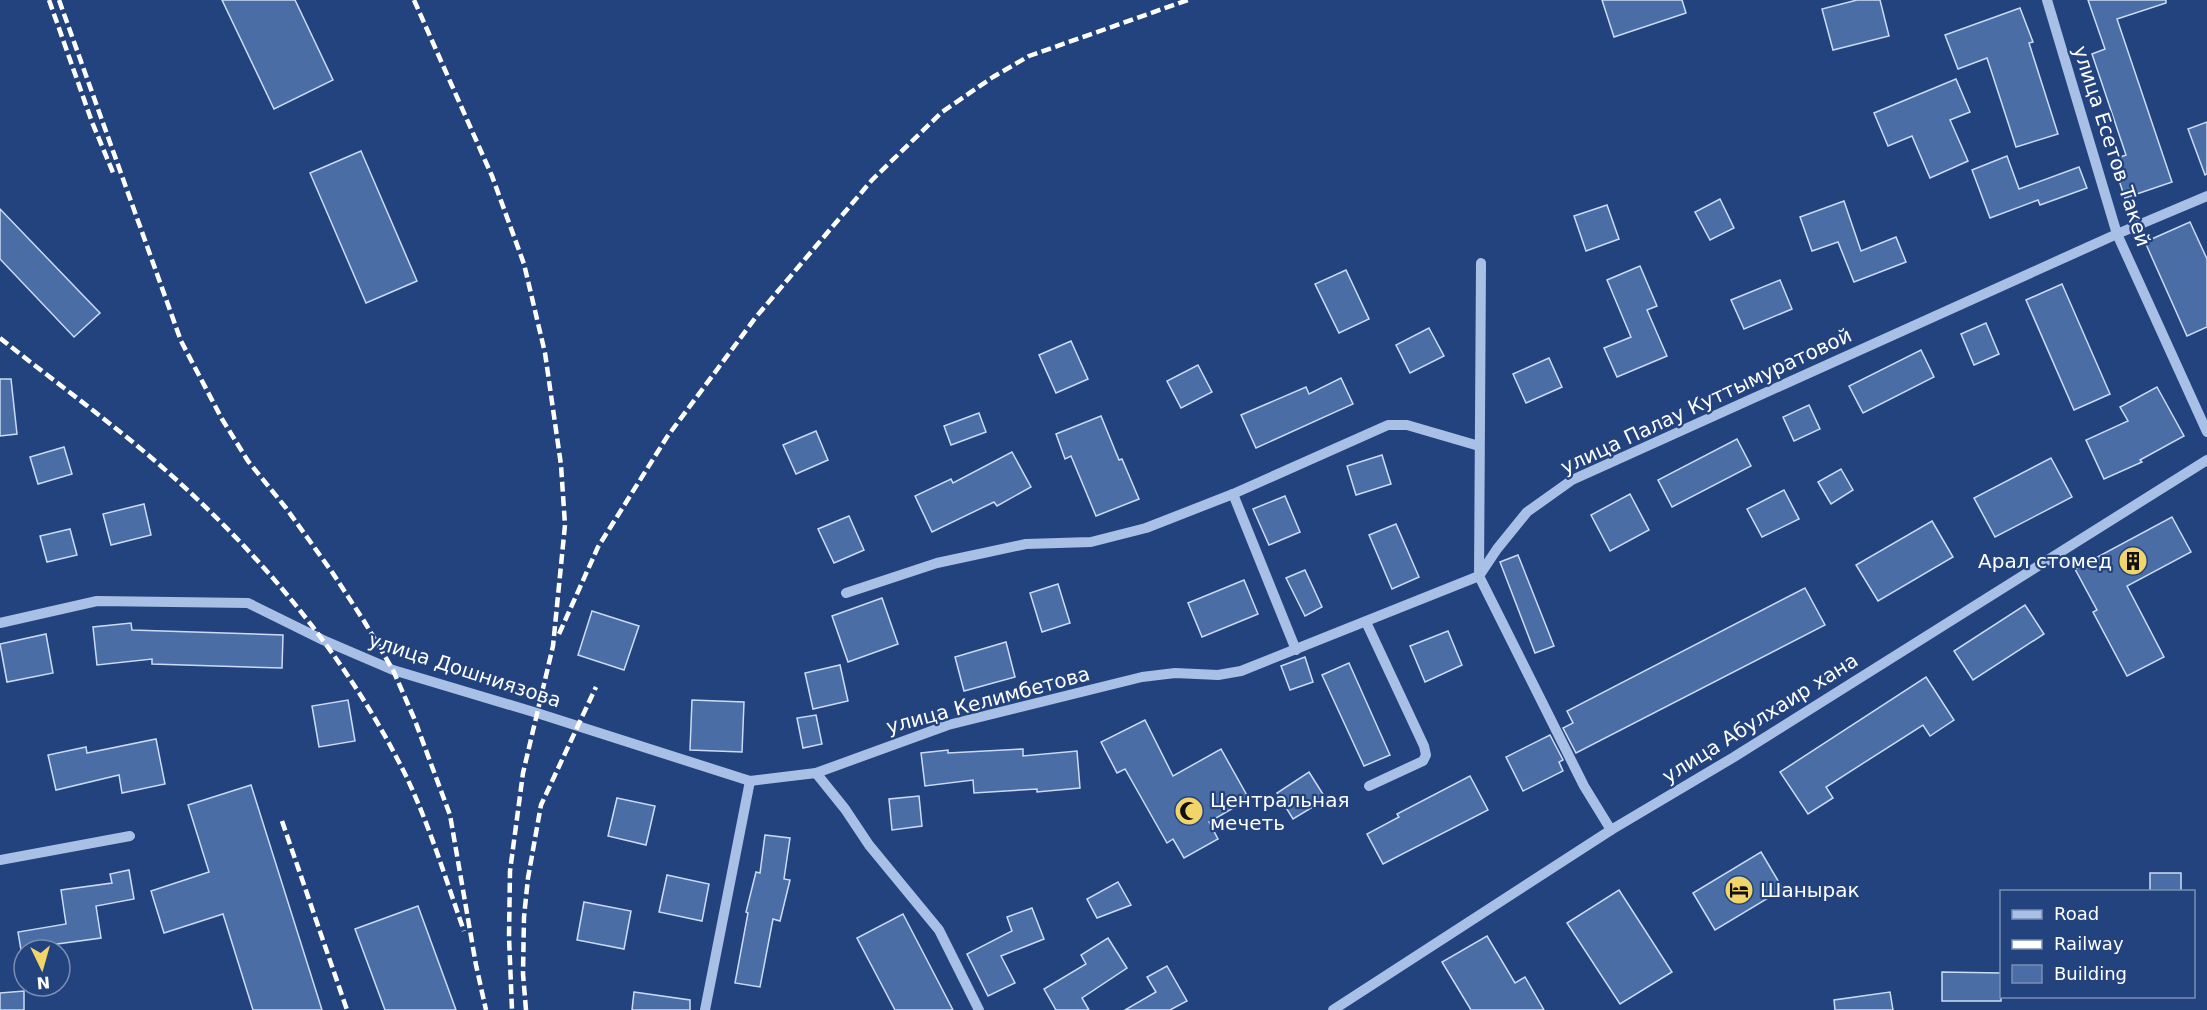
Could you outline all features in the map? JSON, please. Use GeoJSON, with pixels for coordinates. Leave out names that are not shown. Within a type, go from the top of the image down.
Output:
{"type":"FeatureCollection","features":[{"type":"Feature","properties":{"kind":"street","name":"улица Есетов Такей"},"geometry":{"type":"LineString","coordinates":[[2048,0],[2117,234],[2207,432]]}},
{"type":"Feature","properties":{"kind":"street","name":"улица Палау Куттымуратовой"},"geometry":{"type":"LineString","coordinates":[[1479,576],[1527,512],[1572,480],[2117,234],[2207,196]]}},
{"type":"Feature","properties":{"kind":"street"},"geometry":{"type":"LineString","coordinates":[[1481,263],[1479,576],[1584,786],[1611,830]]}},
{"type":"Feature","properties":{"kind":"street"},"geometry":{"type":"LineString","coordinates":[[846,593],[937,563],[1026,544],[1091,542],[1146,528],[1233,494],[1388,425],[1407,425],[1479,446]]}},
{"type":"Feature","properties":{"kind":"street","name":"улица Абулхаир хана"},"geometry":{"type":"LineString","coordinates":[[1333,1010],[1611,830],[1734,757],[2207,460]]}},
{"type":"Feature","properties":{"kind":"street"},"geometry":{"type":"LineString","coordinates":[[1233,494],[1296,650],[1479,576]]}},
{"type":"Feature","properties":{"kind":"street","name":"улица Дошниязова"},"geometry":{"type":"LineString","coordinates":[[0,623],[97,601],[248,603],[323,640],[393,670],[548,716],[750,781],[816,773]]}},
{"type":"Feature","properties":{"kind":"street"},"geometry":{"type":"LineString","coordinates":[[1366,622],[1424,746],[1426,755],[1423,761],[1369,786]]}},
{"type":"Feature","properties":{"kind":"street","name":"улица Келимбетова"},"geometry":{"type":"LineString","coordinates":[[816,773],[948,725],[1142,678],[1174,673],[1218,675],[1241,671],[1296,650]]}},
{"type":"Feature","properties":{"kind":"street"},"geometry":{"type":"LineString","coordinates":[[816,773],[845,809],[869,845],[939,930],[979,1010]]}},
{"type":"Feature","properties":{"kind":"street"},"geometry":{"type":"LineString","coordinates":[[705,1010],[750,781]]}},
{"type":"Feature","properties":{"kind":"street"},"geometry":{"type":"LineString","coordinates":[[0,860],[130,836]]}},
{"type":"Feature","properties":{"kind":"building"},"geometry":{"type":"Polygon","coordinates":[[[222,0],[295,0],[333,80],[274,109],[222,0]]]}},
{"type":"Feature","properties":{"kind":"building"},"geometry":{"type":"Polygon","coordinates":[[[1602,0],[1682,0],[1686,13],[1614,37],[1602,0]]]}},
{"type":"Feature","properties":{"kind":"building"},"geometry":{"type":"Polygon","coordinates":[[[1857,0],[1880,0],[1889,36],[1833,50],[1822,9],[1857,0]]]}},
{"type":"Feature","properties":{"kind":"building"},"geometry":{"type":"Polygon","coordinates":[[[2088,0],[2166,0],[2166,3],[2117,19],[2172,182],[2125,198],[2112,160],[2126,155],[2092,54],[2105,49],[2088,0]]]}},
{"type":"Feature","properties":{"kind":"building"},"geometry":{"type":"Polygon","coordinates":[[[2020,8],[2033,42],[2029,43],[2058,134],[2016,147],[1987,58],[1958,69],[1945,35],[2020,8]]]}},
{"type":"Feature","properties":{"kind":"building"},"geometry":{"type":"Polygon","coordinates":[[[1956,79],[1970,112],[1950,120],[1968,161],[1930,178],[1912,136],[1888,146],[1874,113],[1956,79]]]}},
{"type":"Feature","properties":{"kind":"building"},"geometry":{"type":"Polygon","coordinates":[[[2207,122],[2207,174],[2205,175],[2188,129],[2207,122]]]}},
{"type":"Feature","properties":{"kind":"building"},"geometry":{"type":"Polygon","coordinates":[[[361,151],[417,281],[366,303],[310,173],[361,151]]]}},
{"type":"Feature","properties":{"kind":"building"},"geometry":{"type":"Polygon","coordinates":[[[2007,156],[2019,189],[2079,167],[2087,188],[2040,205],[2038,200],[1990,218],[1972,170],[2007,156]]]}},
{"type":"Feature","properties":{"kind":"building"},"geometry":{"type":"Polygon","coordinates":[[[1720,199],[1734,228],[1710,240],[1695,212],[1720,199]]]}},
{"type":"Feature","properties":{"kind":"building"},"geometry":{"type":"Polygon","coordinates":[[[1844,201],[1861,251],[1896,237],[1906,262],[1854,282],[1838,242],[1812,251],[1800,217],[1844,201]]]}},
{"type":"Feature","properties":{"kind":"building"},"geometry":{"type":"Polygon","coordinates":[[[1607,205],[1619,239],[1586,251],[1574,216],[1607,205]]]}},
{"type":"Feature","properties":{"kind":"building"},"geometry":{"type":"Polygon","coordinates":[[[0,209],[100,313],[74,337],[0,259],[0,209]]]}},
{"type":"Feature","properties":{"kind":"building"},"geometry":{"type":"Polygon","coordinates":[[[2190,222],[2207,259],[2207,327],[2187,336],[2145,242],[2190,222]]]}},
{"type":"Feature","properties":{"kind":"building"},"geometry":{"type":"Polygon","coordinates":[[[1640,266],[1657,306],[1647,310],[1667,356],[1617,377],[1604,348],[1631,337],[1607,280],[1640,266]]]}},
{"type":"Feature","properties":{"kind":"building"},"geometry":{"type":"Polygon","coordinates":[[[1346,270],[1369,319],[1339,333],[1315,284],[1346,270]]]}},
{"type":"Feature","properties":{"kind":"building"},"geometry":{"type":"Polygon","coordinates":[[[1780,280],[1792,309],[1744,329],[1731,300],[1780,280]]]}},
{"type":"Feature","properties":{"kind":"building"},"geometry":{"type":"Polygon","coordinates":[[[2062,284],[2110,394],[2074,410],[2026,300],[2062,284]]]}},
{"type":"Feature","properties":{"kind":"building"},"geometry":{"type":"Polygon","coordinates":[[[1986,323],[1999,354],[1974,365],[1961,334],[1986,323]]]}},
{"type":"Feature","properties":{"kind":"building"},"geometry":{"type":"Polygon","coordinates":[[[1429,328],[1444,356],[1410,373],[1396,345],[1429,328]]]}},
{"type":"Feature","properties":{"kind":"building"},"geometry":{"type":"Polygon","coordinates":[[[1071,341],[1088,379],[1056,393],[1039,355],[1071,341]]]}},
{"type":"Feature","properties":{"kind":"building"},"geometry":{"type":"Polygon","coordinates":[[[1921,350],[1934,377],[1863,413],[1849,386],[1921,350]]]}},
{"type":"Feature","properties":{"kind":"building"},"geometry":{"type":"Polygon","coordinates":[[[1549,358],[1562,387],[1526,403],[1513,374],[1549,358]]]}},
{"type":"Feature","properties":{"kind":"building"},"geometry":{"type":"Polygon","coordinates":[[[1198,365],[1212,392],[1181,408],[1167,381],[1198,365]]]}},
{"type":"Feature","properties":{"kind":"building"},"geometry":{"type":"Polygon","coordinates":[[[1341,378],[1353,404],[1256,448],[1241,415],[1306,387],[1309,394],[1341,378]]]}},
{"type":"Feature","properties":{"kind":"building"},"geometry":{"type":"Polygon","coordinates":[[[0,379],[11,379],[17,434],[0,436],[0,379]]]}},
{"type":"Feature","properties":{"kind":"building"},"geometry":{"type":"Polygon","coordinates":[[[2157,387],[2184,436],[2140,460],[2142,462],[2104,479],[2086,440],[2128,421],[2120,407],[2157,387]]]}},
{"type":"Feature","properties":{"kind":"building"},"geometry":{"type":"Polygon","coordinates":[[[1809,405],[1820,429],[1794,441],[1783,417],[1809,405]]]}},
{"type":"Feature","properties":{"kind":"building"},"geometry":{"type":"Polygon","coordinates":[[[979,413],[986,432],[951,445],[944,426],[979,413]]]}},
{"type":"Feature","properties":{"kind":"building"},"geometry":{"type":"Polygon","coordinates":[[[1101,416],[1119,460],[1122,459],[1139,499],[1096,516],[1071,456],[1065,459],[1056,434],[1101,416]]]}},
{"type":"Feature","properties":{"kind":"building"},"geometry":{"type":"Polygon","coordinates":[[[816,431],[828,460],[796,474],[783,445],[816,431]]]}},
{"type":"Feature","properties":{"kind":"building"},"geometry":{"type":"Polygon","coordinates":[[[1737,439],[1751,466],[1672,507],[1658,480],[1737,439]]]}},
{"type":"Feature","properties":{"kind":"building"},"geometry":{"type":"Polygon","coordinates":[[[64,447],[72,474],[38,484],[30,457],[64,447]]]}},
{"type":"Feature","properties":{"kind":"building"},"geometry":{"type":"Polygon","coordinates":[[[1012,452],[1031,487],[997,506],[994,502],[932,532],[915,496],[951,479],[953,483],[1012,452]]]}},
{"type":"Feature","properties":{"kind":"building"},"geometry":{"type":"Polygon","coordinates":[[[1382,455],[1391,484],[1356,495],[1347,466],[1382,455]]]}},
{"type":"Feature","properties":{"kind":"building"},"geometry":{"type":"Polygon","coordinates":[[[2051,458],[2072,497],[1995,537],[1974,498],[2051,458]]]}},
{"type":"Feature","properties":{"kind":"building"},"geometry":{"type":"Polygon","coordinates":[[[1841,469],[1853,490],[1831,504],[1818,482],[1841,469]]]}},
{"type":"Feature","properties":{"kind":"building"},"geometry":{"type":"Polygon","coordinates":[[[1784,490],[1799,519],[1762,537],[1747,509],[1784,490]]]}},
{"type":"Feature","properties":{"kind":"building"},"geometry":{"type":"Polygon","coordinates":[[[1630,494],[1649,530],[1610,551],[1591,515],[1630,494]]]}},
{"type":"Feature","properties":{"kind":"building"},"geometry":{"type":"Polygon","coordinates":[[[1285,496],[1300,532],[1269,545],[1253,509],[1285,496]]]}},
{"type":"Feature","properties":{"kind":"building"},"geometry":{"type":"Polygon","coordinates":[[[144,504],[151,535],[111,545],[103,514],[144,504]]]}},
{"type":"Feature","properties":{"kind":"building"},"geometry":{"type":"Polygon","coordinates":[[[849,516],[864,550],[834,563],[818,529],[849,516]]]}},
{"type":"Feature","properties":{"kind":"building"},"geometry":{"type":"Polygon","coordinates":[[[2172,517],[2191,552],[2127,586],[2164,657],[2127,676],[2093,612],[2097,610],[2075,569],[2172,517]]]}},
{"type":"Feature","properties":{"kind":"building"},"geometry":{"type":"Polygon","coordinates":[[[1932,521],[1953,557],[1878,601],[1856,565],[1932,521]]]}},
{"type":"Feature","properties":{"kind":"building"},"geometry":{"type":"Polygon","coordinates":[[[1396,524],[1419,577],[1392,589],[1369,535],[1396,524]]]}},
{"type":"Feature","properties":{"kind":"building"},"geometry":{"type":"Polygon","coordinates":[[[70,529],[77,555],[47,562],[40,536],[70,529]]]}},
{"type":"Feature","properties":{"kind":"building"},"geometry":{"type":"Polygon","coordinates":[[[1518,555],[1554,646],[1535,653],[1500,562],[1518,555]]]}},
{"type":"Feature","properties":{"kind":"building"},"geometry":{"type":"Polygon","coordinates":[[[1305,570],[1322,607],[1305,616],[1286,578],[1305,570]]]}},
{"type":"Feature","properties":{"kind":"building"},"geometry":{"type":"Polygon","coordinates":[[[1244,580],[1258,614],[1202,637],[1188,603],[1244,580]]]}},
{"type":"Feature","properties":{"kind":"building"},"geometry":{"type":"Polygon","coordinates":[[[1058,584],[1070,623],[1042,632],[1030,593],[1058,584]]]}},
{"type":"Feature","properties":{"kind":"building"},"geometry":{"type":"Polygon","coordinates":[[[1805,588],[1825,625],[1576,753],[1563,728],[1573,723],[1567,711],[1805,588]]]}},
{"type":"Feature","properties":{"kind":"building"},"geometry":{"type":"Polygon","coordinates":[[[882,598],[898,644],[848,662],[832,616],[882,598]]]}},
{"type":"Feature","properties":{"kind":"building"},"geometry":{"type":"Polygon","coordinates":[[[2025,605],[2044,634],[1973,680],[1954,651],[2025,605]]]}},
{"type":"Feature","properties":{"kind":"building"},"geometry":{"type":"Polygon","coordinates":[[[592,611],[639,626],[624,670],[578,655],[592,611]]]}},
{"type":"Feature","properties":{"kind":"building"},"geometry":{"type":"Polygon","coordinates":[[[131,623],[132,630],[283,635],[282,668],[152,664],[152,659],[97,665],[93,627],[131,623]]]}},
{"type":"Feature","properties":{"kind":"building"},"geometry":{"type":"Polygon","coordinates":[[[1448,631],[1462,665],[1425,682],[1410,646],[1448,631]]]}},
{"type":"Feature","properties":{"kind":"building"},"geometry":{"type":"Polygon","coordinates":[[[46,634],[53,673],[7,682],[0,644],[46,634]]]}},
{"type":"Feature","properties":{"kind":"building"},"geometry":{"type":"Polygon","coordinates":[[[1006,642],[1015,677],[964,691],[955,657],[1006,642]]]}},
{"type":"Feature","properties":{"kind":"building"},"geometry":{"type":"Polygon","coordinates":[[[1305,657],[1313,682],[1290,690],[1281,666],[1305,657]]]}},
{"type":"Feature","properties":{"kind":"building"},"geometry":{"type":"Polygon","coordinates":[[[1349,663],[1390,755],[1364,766],[1322,675],[1349,663]]]}},
{"type":"Feature","properties":{"kind":"building"},"geometry":{"type":"Polygon","coordinates":[[[840,665],[848,701],[813,709],[805,673],[840,665]]]}},
{"type":"Feature","properties":{"kind":"building"},"geometry":{"type":"Polygon","coordinates":[[[1926,677],[1954,720],[1930,736],[1923,725],[1826,787],[1833,798],[1808,814],[1780,772],[1926,677]]]}},
{"type":"Feature","properties":{"kind":"building"},"geometry":{"type":"Polygon","coordinates":[[[348,700],[355,741],[319,747],[312,706],[348,700]]]}},
{"type":"Feature","properties":{"kind":"building"},"geometry":{"type":"Polygon","coordinates":[[[692,700],[744,702],[742,752],[690,750],[692,700]]]}},
{"type":"Feature","properties":{"kind":"building"},"geometry":{"type":"Polygon","coordinates":[[[816,715],[822,744],[803,748],[797,718],[816,715]]]}},
{"type":"Feature","properties":{"kind":"building","name":"Центральная мечеть"},"geometry":{"type":"Polygon","coordinates":[[[1145,720],[1173,776],[1221,749],[1249,799],[1209,822],[1218,839],[1184,858],[1173,839],[1167,843],[1125,769],[1117,773],[1101,742],[1145,720]]]}},
{"type":"Feature","properties":{"kind":"building"},"geometry":{"type":"Polygon","coordinates":[[[1550,735],[1563,760],[1559,762],[1563,771],[1523,791],[1506,757],[1550,735]]]}},
{"type":"Feature","properties":{"kind":"building"},"geometry":{"type":"Polygon","coordinates":[[[156,739],[165,784],[122,793],[119,775],[56,790],[48,755],[86,747],[87,753],[156,739]]]}},
{"type":"Feature","properties":{"kind":"building"},"geometry":{"type":"Polygon","coordinates":[[[1023,749],[1023,756],[1077,751],[1080,788],[1037,792],[1037,789],[974,793],[973,780],[925,786],[921,753],[948,750],[948,753],[1023,749]]]}},
{"type":"Feature","properties":{"kind":"building"},"geometry":{"type":"Polygon","coordinates":[[[1309,772],[1326,799],[1293,819],[1277,793],[1309,772]]]}},
{"type":"Feature","properties":{"kind":"building"},"geometry":{"type":"Polygon","coordinates":[[[1470,776],[1488,810],[1383,864],[1367,834],[1399,817],[1397,814],[1470,776]]]}},
{"type":"Feature","properties":{"kind":"building"},"geometry":{"type":"Polygon","coordinates":[[[251,785],[322,1010],[253,1010],[223,914],[164,933],[151,891],[209,872],[188,805],[251,785]]]}},
{"type":"Feature","properties":{"kind":"building"},"geometry":{"type":"Polygon","coordinates":[[[919,796],[922,826],[892,830],[889,799],[919,796]]]}},
{"type":"Feature","properties":{"kind":"building"},"geometry":{"type":"Polygon","coordinates":[[[617,798],[655,806],[646,845],[608,836],[617,798]]]}},
{"type":"Feature","properties":{"kind":"building"},"geometry":{"type":"Polygon","coordinates":[[[765,835],[790,838],[784,879],[790,880],[780,921],[773,919],[760,987],[735,983],[748,913],[746,912],[756,872],[760,873],[765,835]]]}},
{"type":"Feature","properties":{"kind":"building"},"geometry":{"type":"Polygon","coordinates":[[[1761,852],[1783,889],[1715,930],[1693,893],[1761,852]]]}},
{"type":"Feature","properties":{"kind":"building"},"geometry":{"type":"Polygon","coordinates":[[[129,870],[134,899],[96,906],[101,938],[72,942],[72,938],[19,938],[18,932],[66,924],[61,890],[112,883],[110,874],[129,870]]]}},
{"type":"Feature","properties":{"kind":"building"},"geometry":{"type":"Polygon","coordinates":[[[2150,873],[2181,873],[2181,890],[2150,890],[2150,873]]]}},
{"type":"Feature","properties":{"kind":"building"},"geometry":{"type":"Polygon","coordinates":[[[667,875],[709,884],[702,921],[659,912],[667,875]]]}},
{"type":"Feature","properties":{"kind":"building"},"geometry":{"type":"Polygon","coordinates":[[[1118,882],[1131,905],[1097,918],[1087,899],[1118,882]]]}},
{"type":"Feature","properties":{"kind":"building"},"geometry":{"type":"Polygon","coordinates":[[[1619,890],[1672,972],[1620,1004],[1567,923],[1619,890]]]}},
{"type":"Feature","properties":{"kind":"building"},"geometry":{"type":"Polygon","coordinates":[[[584,902],[631,911],[624,949],[577,940],[584,902]]]}},
{"type":"Feature","properties":{"kind":"building"},"geometry":{"type":"Polygon","coordinates":[[[418,906],[456,1010],[385,1010],[355,929],[418,906]]]}},
{"type":"Feature","properties":{"kind":"building"},"geometry":{"type":"Polygon","coordinates":[[[1032,908],[1044,939],[1001,956],[1015,983],[988,996],[967,954],[1012,931],[1007,917],[1032,908]]]}},
{"type":"Feature","properties":{"kind":"building"},"geometry":{"type":"Polygon","coordinates":[[[903,914],[953,1010],[895,1010],[857,938],[903,914]]]}},
{"type":"Feature","properties":{"kind":"building"},"geometry":{"type":"Polygon","coordinates":[[[1487,936],[1515,983],[1525,977],[1544,1010],[1471,1010],[1442,962],[1487,936]]]}},
{"type":"Feature","properties":{"kind":"building"},"geometry":{"type":"Polygon","coordinates":[[[1108,938],[1127,968],[1082,998],[1089,1010],[1056,1010],[1044,989],[1086,964],[1081,955],[1108,938]]]}},
{"type":"Feature","properties":{"kind":"building"},"geometry":{"type":"Polygon","coordinates":[[[1167,966],[1187,1001],[1170,1010],[1125,1010],[1156,992],[1147,977],[1167,966]]]}},
{"type":"Feature","properties":{"kind":"building"},"geometry":{"type":"Polygon","coordinates":[[[1942,972],[2000,973],[2001,1001],[1942,1001],[1942,972]]]}},
{"type":"Feature","properties":{"kind":"building"},"geometry":{"type":"Polygon","coordinates":[[[12,992],[12,998],[24,998],[24,1010],[0,1010],[0,993],[12,992]]]}},
{"type":"Feature","properties":{"kind":"building"},"geometry":{"type":"Polygon","coordinates":[[[634,992],[690,1000],[690,1010],[632,1010],[634,992]]]}},
{"type":"Feature","properties":{"kind":"building"},"geometry":{"type":"Polygon","coordinates":[[[1890,992],[1893,1010],[1835,1010],[1834,1000],[1890,992]]]}},
{"type":"Feature","properties":{"kind":"railway"},"geometry":{"type":"LineString","coordinates":[[49,0],[92,122],[114,175]]}},
{"type":"Feature","properties":{"kind":"railway"},"geometry":{"type":"LineString","coordinates":[[59,0],[181,341],[222,419],[248,461],[286,508],[364,621],[393,670],[414,718],[450,815],[486,1010]]}},
{"type":"Feature","properties":{"kind":"railway"},"geometry":{"type":"LineString","coordinates":[[414,0],[492,176],[524,264],[545,353],[561,465],[565,525],[553,646],[523,773],[510,871],[509,937],[512,1010]]}},
{"type":"Feature","properties":{"kind":"railway"},"geometry":{"type":"LineString","coordinates":[[559,634],[598,547],[667,437],[756,317],[872,180],[942,112],[993,77],[1029,56],[1188,0]]}},
{"type":"Feature","properties":{"kind":"railway"},"geometry":{"type":"LineString","coordinates":[[0,338],[97,413],[192,494],[263,567],[296,606],[356,689],[407,778],[430,834],[464,931]]}},
{"type":"Feature","properties":{"kind":"railway"},"geometry":{"type":"LineString","coordinates":[[526,1010],[523,974],[524,917],[528,878],[541,805],[596,687]]}},
{"type":"Feature","properties":{"kind":"railway"},"geometry":{"type":"LineString","coordinates":[[282,821],[347,1010]]}},
{"type":"Feature","properties":{"kind":"place","name":"Арал стомед"},"geometry":{"type":"Point","coordinates":[2133,561]}},
{"type":"Feature","properties":{"kind":"place","name":"Центральная мечеть"},"geometry":{"type":"Point","coordinates":[1189,811]}},
{"type":"Feature","properties":{"kind":"place","name":"Шанырак"},"geometry":{"type":"Point","coordinates":[1739,890]}}]}
